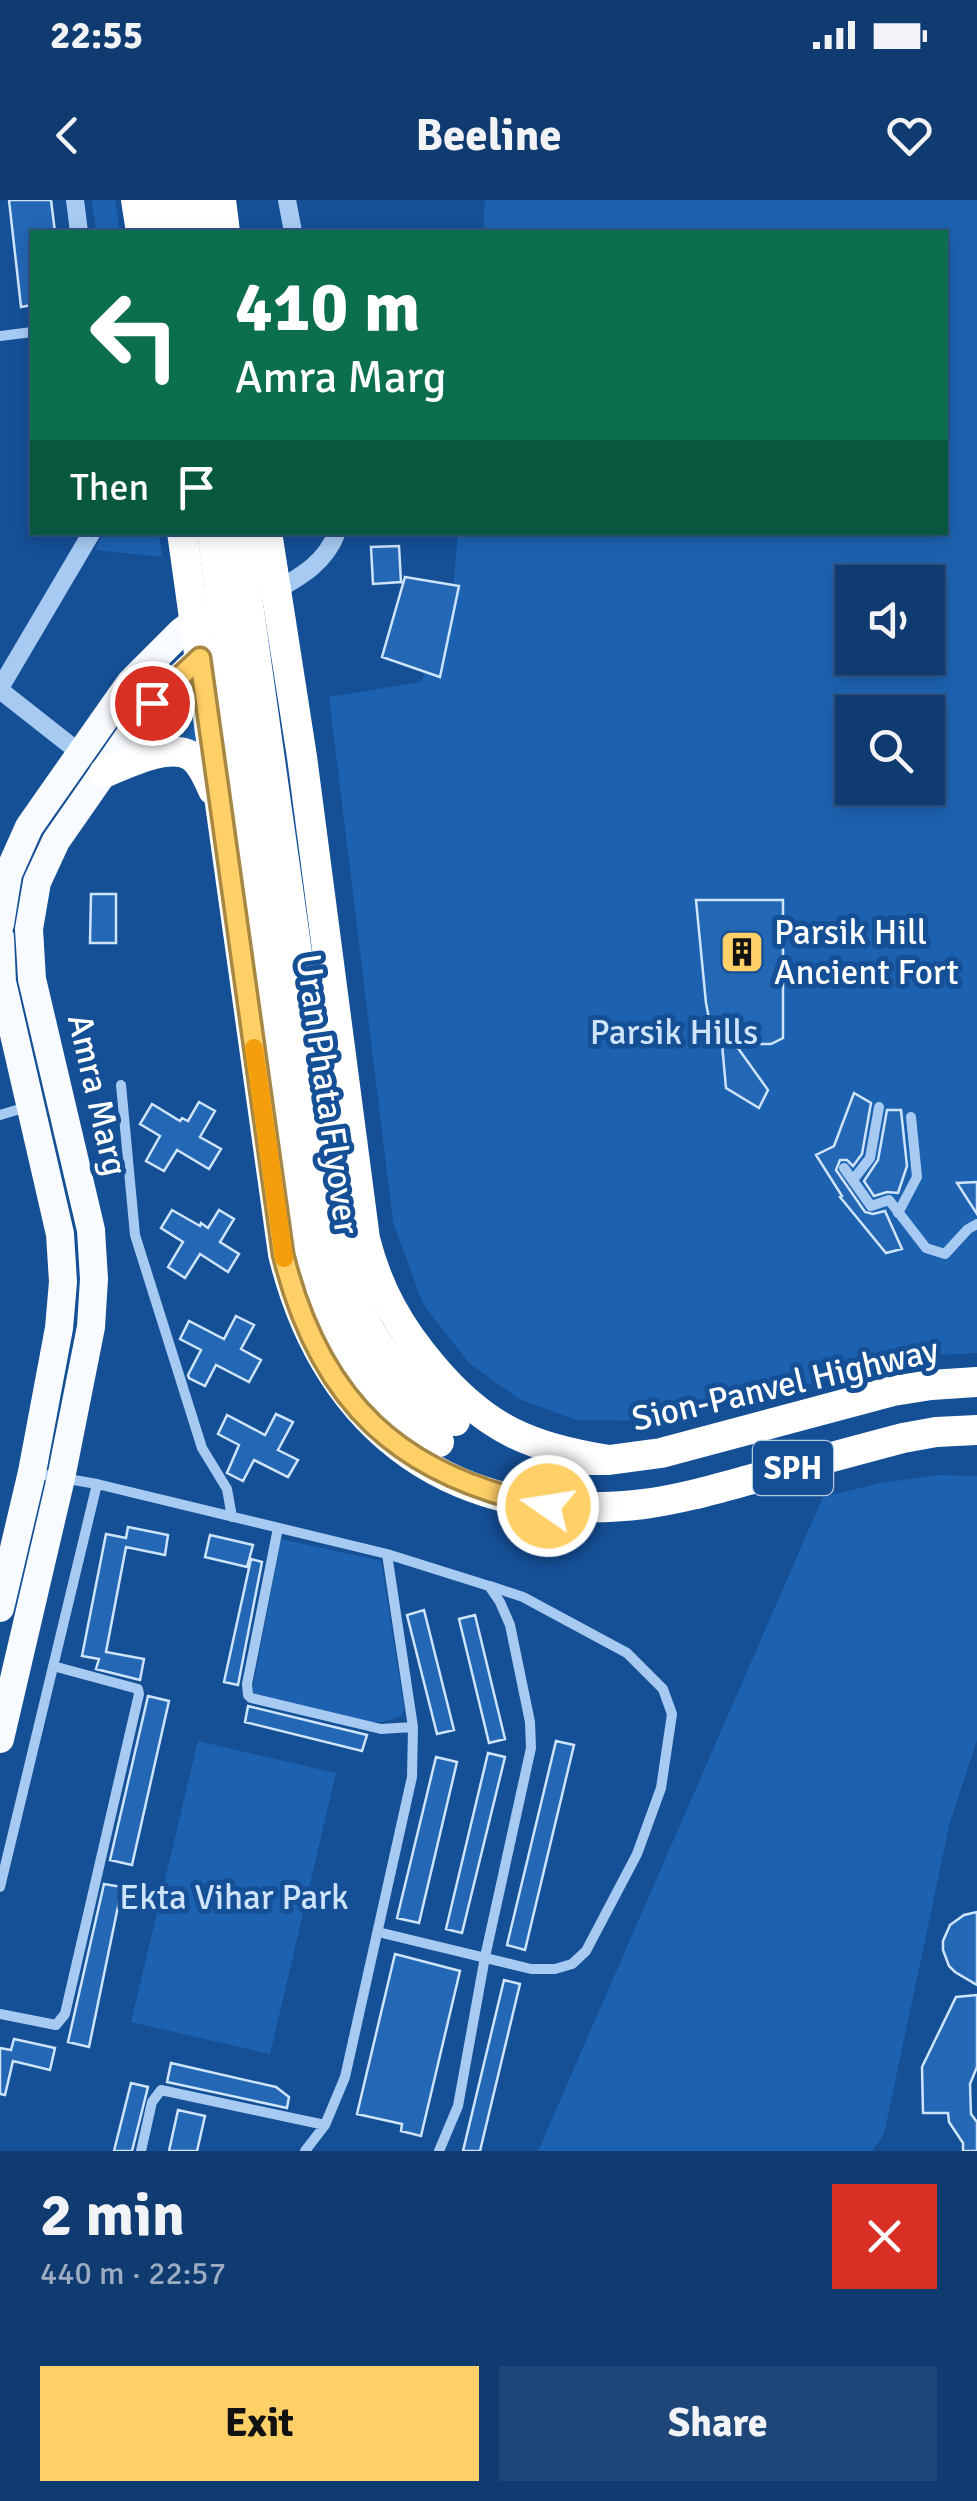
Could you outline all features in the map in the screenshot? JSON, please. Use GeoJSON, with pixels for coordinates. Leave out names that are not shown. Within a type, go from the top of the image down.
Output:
{"type":"FeatureCollection","features":[{"type":"Feature","properties":{"kind":"highway"},"geometry":{"type":"LineString","coordinates":[[136,200],[141,230]]}},
{"type":"Feature","properties":{"kind":"highway"},"geometry":{"type":"LineString","coordinates":[[165,200],[170,230]]}},
{"type":"Feature","properties":{"kind":"highway"},"geometry":{"type":"LineString","coordinates":[[192,200],[197,230]]}},
{"type":"Feature","properties":{"kind":"highway"},"geometry":{"type":"LineString","coordinates":[[221,200],[226,230]]}},
{"type":"Feature","properties":{"kind":"highway"},"geometry":{"type":"LineString","coordinates":[[182,535],[283,1254],[301,1317],[341,1388],[373,1425],[423,1464],[514,1500],[576,1508],[609,1506]]}},
{"type":"Feature","properties":{"kind":"highway","name":"Uran Phata Flyover"},"geometry":{"type":"LineString","coordinates":[[212,535],[311,1249],[340,1333],[373,1383],[393,1405],[447,1432],[477,1434],[528,1450],[581,1460],[609,1460]]}},
{"type":"Feature","properties":{"kind":"highway","name":"Uran Phata Flyover"},"geometry":{"type":"LineString","coordinates":[[238,535],[334,1217],[352,1296],[378,1344],[477,1468],[549,1497],[609,1506]]}},
{"type":"Feature","properties":{"kind":"highway"},"geometry":{"type":"LineString","coordinates":[[267,535],[366,1239],[379,1286],[416,1348],[468,1405],[531,1442],[609,1460]]}},
{"type":"Feature","properties":{"kind":"highway"},"geometry":{"type":"LineString","coordinates":[[0,924],[8,874],[30,827],[159,646],[172,621],[187,565]]}},
{"type":"Feature","properties":{"kind":"highway"},"geometry":{"type":"LineString","coordinates":[[130,683],[195,621],[275,591]]}},
{"type":"Feature","properties":{"kind":"highway","name":"Amra Marg"},"geometry":{"type":"LineString","coordinates":[[0,1738],[62,1478],[91,1327],[94,1280],[92,1230],[32,979],[29,929],[37,882],[56,840],[152,703],[200,658],[281,625]]}},
{"type":"Feature","properties":{"kind":"highway"},"geometry":{"type":"LineString","coordinates":[[104,773],[154,754],[182,752],[200,765],[220,806]]}},
{"type":"Feature","properties":{"kind":"highway","name":"Amra Marg"},"geometry":{"type":"LineString","coordinates":[[0,936],[2,982],[60,1234],[63,1282],[59,1328],[32,1472],[0,1608]]}},
{"type":"Feature","properties":{"kind":"highway","name":"Sion-Panvel Highway"},"geometry":{"type":"LineString","coordinates":[[609,1460],[661,1453],[893,1391],[977,1382]]}},
{"type":"Feature","properties":{"kind":"highway","name":"SPH"},"geometry":{"type":"LineString","coordinates":[[609,1506],[670,1500],[903,1438],[977,1430]]}},
{"type":"Feature","properties":{"kind":"street"},"geometry":{"type":"LineString","coordinates":[[75,200],[80,230]]}},
{"type":"Feature","properties":{"kind":"street"},"geometry":{"type":"LineString","coordinates":[[287,200],[293,230]]}},
{"type":"Feature","properties":{"kind":"street"},"geometry":{"type":"LineString","coordinates":[[0,336],[30,332]]}},
{"type":"Feature","properties":{"kind":"street"},"geometry":{"type":"LineString","coordinates":[[80,754],[0,689],[90,535]]}},
{"type":"Feature","properties":{"kind":"street"},"geometry":{"type":"LineString","coordinates":[[275,591],[306,574],[324,556],[336,535]]}},
{"type":"Feature","properties":{"kind":"street"},"geometry":{"type":"LineString","coordinates":[[281,625],[306,574]]}},
{"type":"Feature","properties":{"kind":"street"},"geometry":{"type":"LineString","coordinates":[[121,1085],[135,1235],[202,1448],[227,1489],[232,1516]]}},
{"type":"Feature","properties":{"kind":"street"},"geometry":{"type":"LineString","coordinates":[[0,1115],[32,1106]]}},
{"type":"Feature","properties":{"kind":"street"},"geometry":{"type":"LineString","coordinates":[[852,1180],[870,1158],[879,1108]]}},
{"type":"Feature","properties":{"kind":"street"},"geometry":{"type":"LineString","coordinates":[[898,1213],[918,1177],[911,1117]]}},
{"type":"Feature","properties":{"kind":"street"},"geometry":{"type":"LineString","coordinates":[[844,1168],[871,1206],[889,1200],[926,1248],[945,1254],[977,1224]]}},
{"type":"Feature","properties":{"kind":"street"},"geometry":{"type":"LineString","coordinates":[[32,1472],[388,1554],[523,1597],[627,1653],[663,1689],[672,1714],[662,1788],[637,1854],[586,1952],[572,1964],[531,1969],[378,1932]]}},
{"type":"Feature","properties":{"kind":"street"},"geometry":{"type":"LineString","coordinates":[[0,1887],[97,1484]]}},
{"type":"Feature","properties":{"kind":"street"},"geometry":{"type":"LineString","coordinates":[[278,1528],[248,1695],[381,1729],[413,1727]]}},
{"type":"Feature","properties":{"kind":"street"},"geometry":{"type":"LineString","coordinates":[[305,2151],[324,2125],[344,2077],[412,1777],[413,1727],[388,1554]]}},
{"type":"Feature","properties":{"kind":"street"},"geometry":{"type":"LineString","coordinates":[[439,2151],[458,2106],[530,1748],[530,1722],[510,1626],[489,1586]]}},
{"type":"Feature","properties":{"kind":"street"},"geometry":{"type":"LineString","coordinates":[[0,2014],[56,2025],[66,2014],[140,1694],[138,1689],[53,1666]]}},
{"type":"Feature","properties":{"kind":"street"},"geometry":{"type":"LineString","coordinates":[[141,2151],[152,2102],[161,2090],[324,2125]]}},
{"type":"Feature","properties":{"kind":"green space"},"geometry":{"type":"Polygon","coordinates":[[[92,200],[115,200],[120,230],[96,230],[92,200]]]}},
{"type":"Feature","properties":{"kind":"green space","name":"Parsik Hills"},"geometry":{"type":"Polygon","coordinates":[[[485,200],[977,200],[977,1353],[937,1355],[669,1421],[576,1420],[519,1399],[469,1363],[423,1304],[393,1222],[329,697],[421,682],[451,614],[458,535],[948,535],[948,230],[483,230],[485,200]]]}},
{"type":"Feature","properties":{"kind":"green space"},"geometry":{"type":"Polygon","coordinates":[[[102,535],[159,535],[162,557],[95,550],[102,535]]]}},
{"type":"Feature","properties":{"kind":"green space"},"geometry":{"type":"Polygon","coordinates":[[[191,691],[199,743],[176,736],[149,736],[165,714],[191,691]]]}},
{"type":"Feature","properties":{"kind":"green space"},"geometry":{"type":"Polygon","coordinates":[[[939,1475],[977,1476],[977,1740],[950,1822],[884,2134],[872,2151],[538,2151],[823,1497],[939,1475]]]}},
{"type":"Feature","properties":{"kind":"green space"},"geometry":{"type":"Polygon","coordinates":[[[281,1539],[381,1561],[404,1708],[402,1716],[369,1722],[252,1693],[281,1539]]]}},
{"type":"Feature","properties":{"kind":"green space","name":"Ekta Vihar Park"},"geometry":{"type":"Polygon","coordinates":[[[198,1741],[336,1773],[270,2054],[131,2022],[198,1741]]]}},
{"type":"Feature","properties":{"kind":"building"},"geometry":{"type":"Polygon","coordinates":[[[9,200],[51,200],[55,230],[30,230],[30,305],[21,307],[9,200]]]}},
{"type":"Feature","properties":{"kind":"building"},"geometry":{"type":"Polygon","coordinates":[[[399,546],[401,582],[373,584],[371,547],[399,546]]]}},
{"type":"Feature","properties":{"kind":"building"},"geometry":{"type":"Polygon","coordinates":[[[405,577],[459,586],[440,677],[382,657],[405,577]]]}},
{"type":"Feature","properties":{"kind":"building"},"geometry":{"type":"Polygon","coordinates":[[[91,894],[116,894],[116,943],[90,943],[91,894]]]}},
{"type":"Feature","properties":{"kind":"building","name":"Parsik Hill Ancient Fort"},"geometry":{"type":"Polygon","coordinates":[[[696,900],[783,900],[783,1038],[771,1044],[735,1044],[768,1090],[759,1108],[726,1088],[722,1044],[714,1044],[706,1003],[696,900]]]}},
{"type":"Feature","properties":{"kind":"building"},"geometry":{"type":"Polygon","coordinates":[[[854,1093],[871,1103],[862,1154],[853,1166],[840,1160],[836,1170],[865,1212],[885,1211],[902,1249],[886,1253],[840,1197],[816,1155],[834,1146],[854,1093]]]}},
{"type":"Feature","properties":{"kind":"building"},"geometry":{"type":"Polygon","coordinates":[[[199,1102],[215,1111],[200,1137],[221,1149],[209,1169],[177,1150],[164,1171],[146,1161],[160,1136],[140,1124],[152,1104],[180,1121],[188,1121],[199,1102]]]}},
{"type":"Feature","properties":{"kind":"building"},"geometry":{"type":"Polygon","coordinates":[[[887,1110],[901,1110],[907,1166],[898,1193],[874,1196],[864,1181],[878,1160],[887,1110]]]}},
{"type":"Feature","properties":{"kind":"building"},"geometry":{"type":"Polygon","coordinates":[[[977,1182],[977,1214],[957,1183],[977,1182]]]}},
{"type":"Feature","properties":{"kind":"building"},"geometry":{"type":"Polygon","coordinates":[[[172,1210],[208,1228],[219,1210],[234,1219],[220,1242],[239,1254],[228,1272],[200,1254],[185,1278],[168,1267],[183,1242],[161,1228],[172,1210]]]}},
{"type":"Feature","properties":{"kind":"building"},"geometry":{"type":"Polygon","coordinates":[[[236,1316],[254,1325],[241,1349],[261,1360],[249,1382],[216,1365],[205,1386],[189,1378],[201,1350],[180,1339],[189,1321],[224,1339],[236,1316]]]}},
{"type":"Feature","properties":{"kind":"building"},"geometry":{"type":"Polygon","coordinates":[[[276,1414],[293,1422],[278,1450],[298,1460],[288,1477],[254,1460],[243,1481],[227,1473],[239,1445],[218,1434],[227,1415],[265,1435],[276,1414]]]}},
{"type":"Feature","properties":{"kind":"building"},"geometry":{"type":"Polygon","coordinates":[[[128,1527],[168,1535],[165,1555],[126,1547],[106,1652],[144,1659],[140,1680],[96,1669],[99,1659],[82,1656],[106,1534],[126,1538],[128,1527]]]}},
{"type":"Feature","properties":{"kind":"building"},"geometry":{"type":"Polygon","coordinates":[[[210,1535],[253,1545],[247,1567],[205,1557],[210,1535]]]}},
{"type":"Feature","properties":{"kind":"building"},"geometry":{"type":"Polygon","coordinates":[[[251,1559],[262,1562],[238,1685],[224,1682],[251,1559]]]}},
{"type":"Feature","properties":{"kind":"building"},"geometry":{"type":"Polygon","coordinates":[[[424,1610],[454,1730],[437,1734],[407,1615],[424,1610]]]}},
{"type":"Feature","properties":{"kind":"building"},"geometry":{"type":"Polygon","coordinates":[[[475,1615],[505,1739],[489,1743],[459,1619],[475,1615]]]}},
{"type":"Feature","properties":{"kind":"building"},"geometry":{"type":"Polygon","coordinates":[[[148,1696],[169,1701],[132,1865],[110,1860],[148,1696]]]}},
{"type":"Feature","properties":{"kind":"building"},"geometry":{"type":"Polygon","coordinates":[[[248,1706],[367,1735],[362,1751],[245,1722],[248,1706]]]}},
{"type":"Feature","properties":{"kind":"building"},"geometry":{"type":"Polygon","coordinates":[[[556,1741],[574,1745],[525,1950],[507,1945],[556,1741]]]}},
{"type":"Feature","properties":{"kind":"building"},"geometry":{"type":"Polygon","coordinates":[[[488,1753],[505,1757],[462,1933],[446,1929],[488,1753]]]}},
{"type":"Feature","properties":{"kind":"building"},"geometry":{"type":"Polygon","coordinates":[[[436,1757],[457,1762],[419,1923],[397,1918],[436,1757]]]}},
{"type":"Feature","properties":{"kind":"building"},"geometry":{"type":"Polygon","coordinates":[[[104,1884],[122,1887],[89,2047],[68,2042],[104,1884]]]}},
{"type":"Feature","properties":{"kind":"building"},"geometry":{"type":"Polygon","coordinates":[[[977,1912],[977,1985],[949,1966],[943,1941],[950,1925],[977,1912]]]}},
{"type":"Feature","properties":{"kind":"building"},"geometry":{"type":"Polygon","coordinates":[[[395,1954],[460,1971],[421,2136],[401,2131],[402,2124],[357,2114],[395,1954]]]}},
{"type":"Feature","properties":{"kind":"building"},"geometry":{"type":"Polygon","coordinates":[[[504,1980],[520,1984],[480,2151],[463,2151],[504,1980]]]}},
{"type":"Feature","properties":{"kind":"building"},"geometry":{"type":"Polygon","coordinates":[[[977,1995],[977,2067],[970,2084],[971,2114],[977,2122],[977,2151],[963,2151],[948,2113],[923,2113],[922,2067],[956,1997],[977,1995]]]}},
{"type":"Feature","properties":{"kind":"building"},"geometry":{"type":"Polygon","coordinates":[[[14,2039],[55,2048],[50,2070],[13,2061],[5,2095],[0,2094],[0,2048],[11,2050],[14,2039]]]}},
{"type":"Feature","properties":{"kind":"building"},"geometry":{"type":"Polygon","coordinates":[[[171,2063],[276,2087],[289,2097],[287,2108],[167,2082],[171,2063]]]}},
{"type":"Feature","properties":{"kind":"building"},"geometry":{"type":"Polygon","coordinates":[[[131,2083],[148,2087],[132,2151],[114,2151],[131,2083]]]}},
{"type":"Feature","properties":{"kind":"building"},"geometry":{"type":"Polygon","coordinates":[[[178,2110],[205,2116],[197,2151],[169,2151],[178,2110]]]}},
{"type":"Feature","properties":{"kind":"slow traffic"},"geometry":{"type":"LineString","coordinates":[[254,1048],[284,1258]]}},
{"type":"Feature","properties":{"kind":"place","name":"Parsik Hill Ancient Fort"},"geometry":{"type":"Point","coordinates":[742,952]}},
{"type":"Feature","properties":{"kind":"route"},"geometry":{"type":"LineString","coordinates":[[152,703],[200,658],[283,1254],[290,1286],[315,1346],[351,1401],[397,1446],[423,1464],[484,1490],[548,1506]]}}]}
